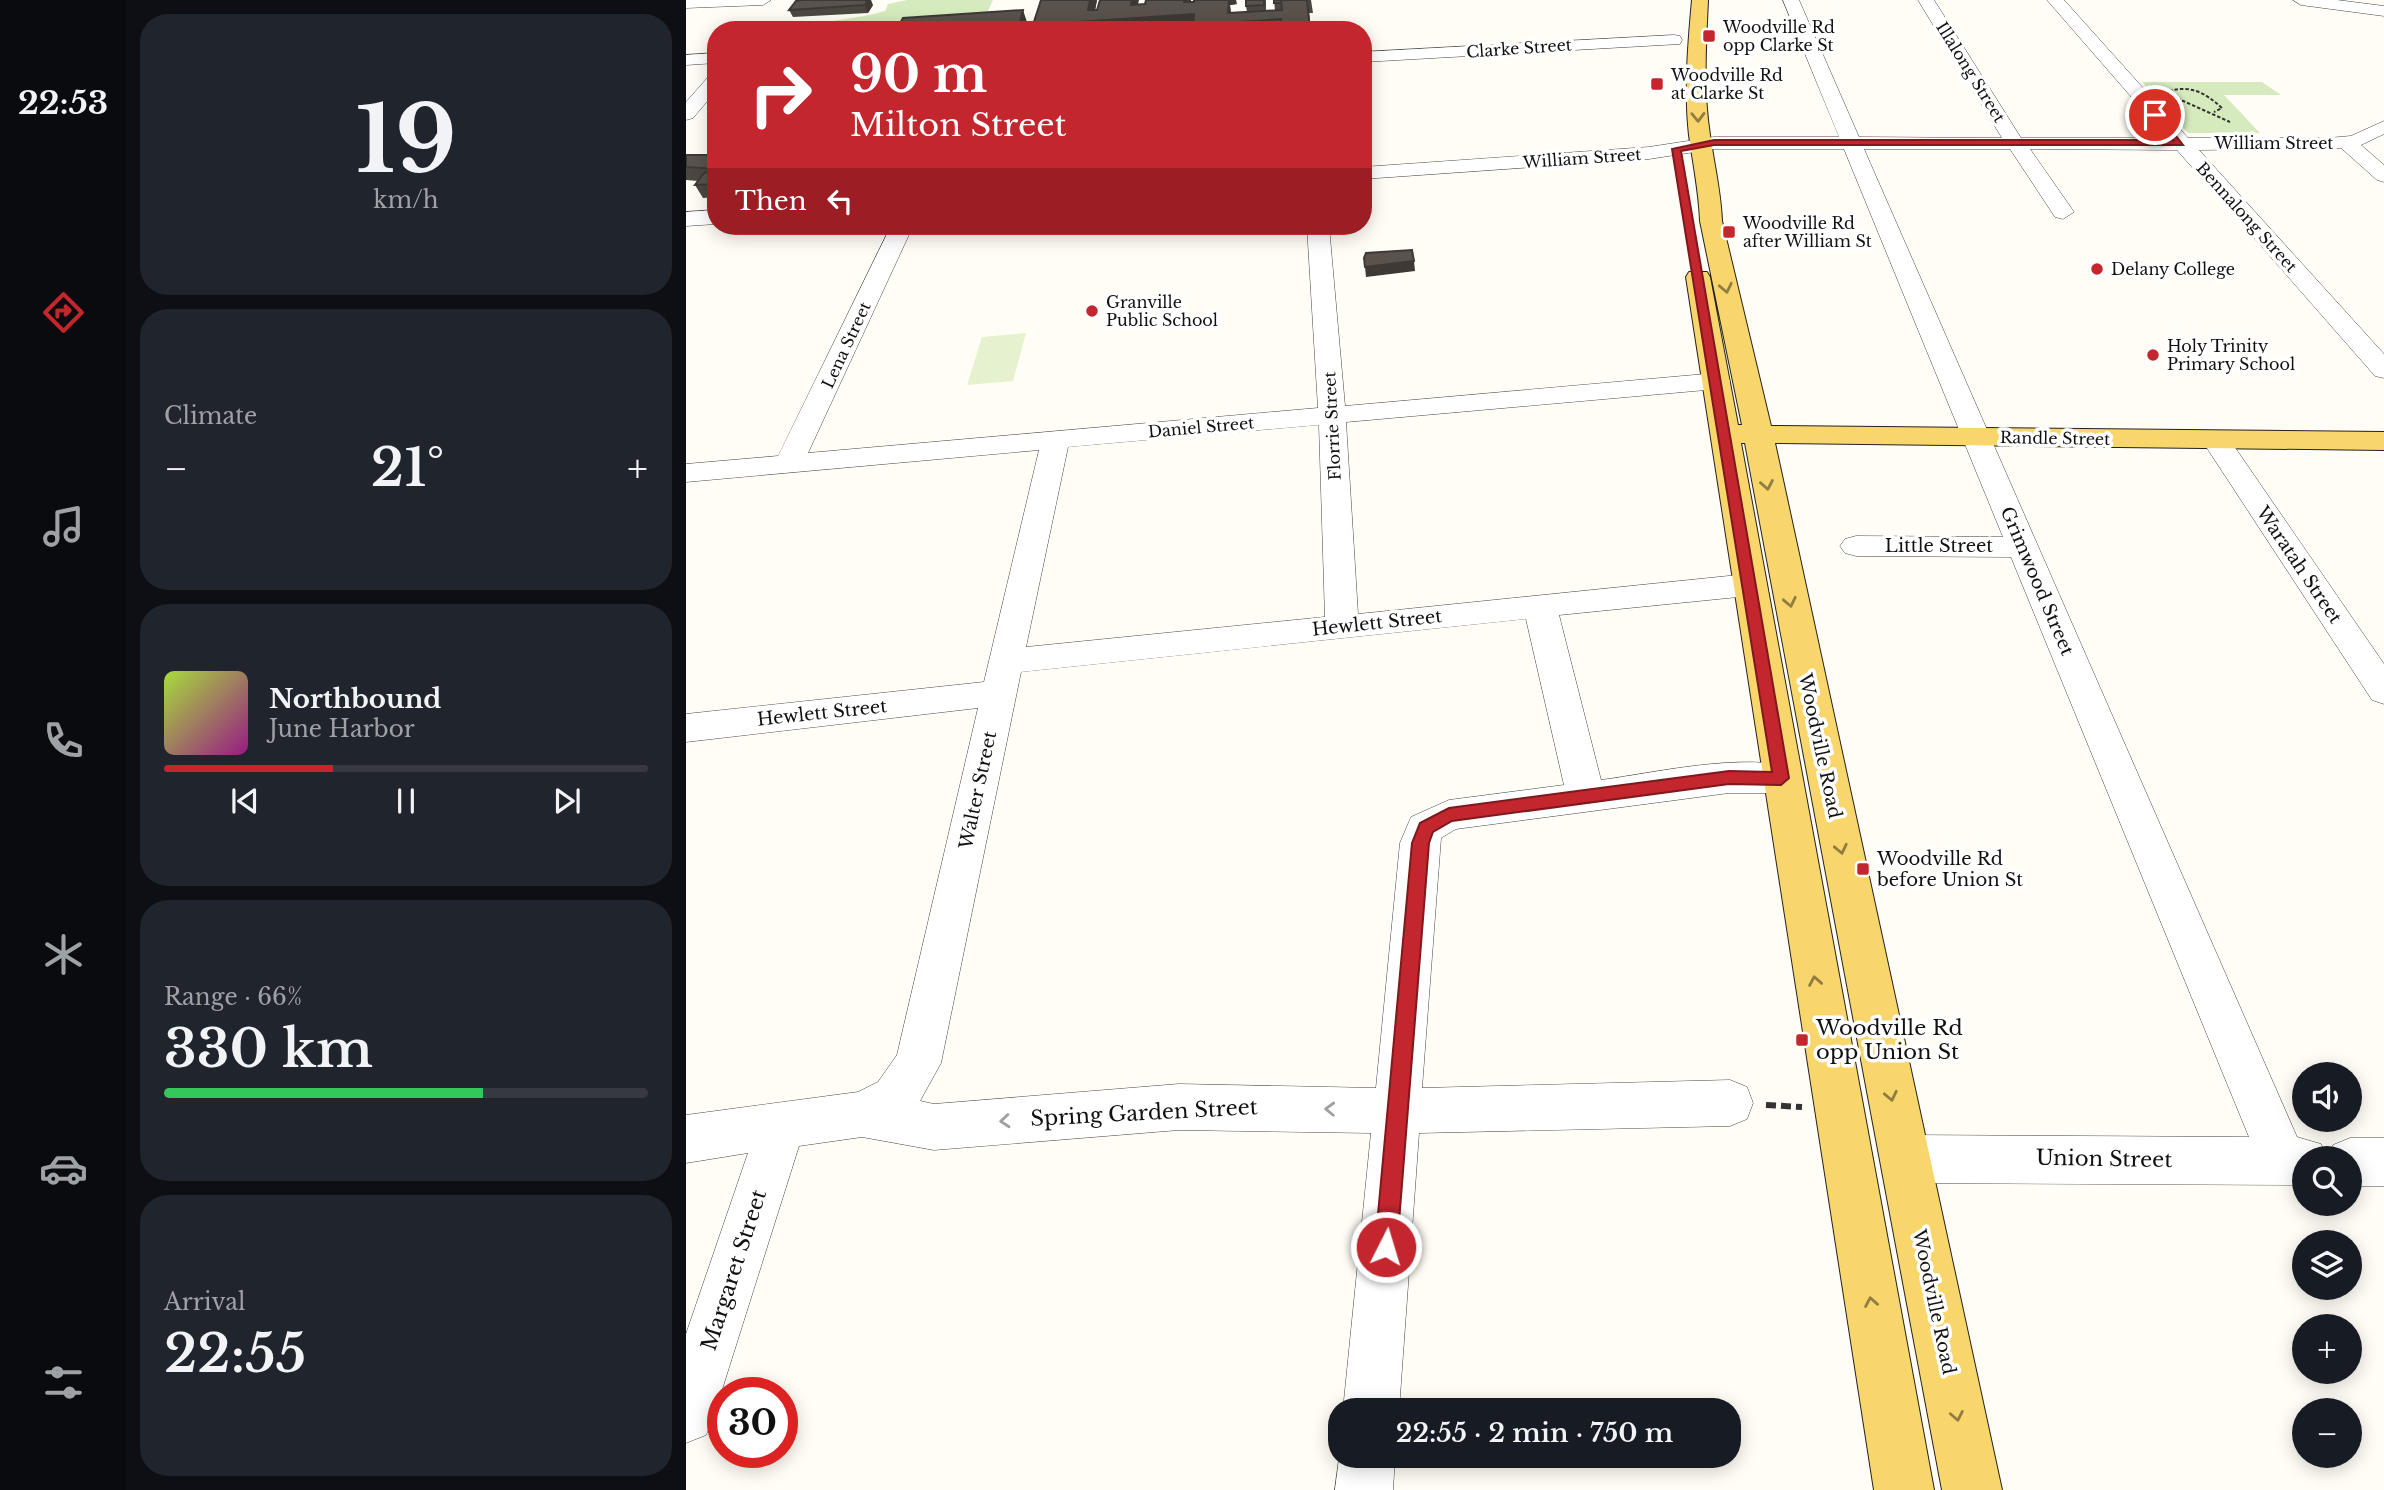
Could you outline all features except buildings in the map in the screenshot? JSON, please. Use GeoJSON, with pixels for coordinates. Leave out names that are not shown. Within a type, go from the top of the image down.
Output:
{"type":"FeatureCollection","features":[{"type":"Feature","properties":{"kind":"main road","name":"Woodville Road"},"geometry":{"type":"LineString","coordinates":[[1680,176],[1697,48],[1700,0]]}},
{"type":"Feature","properties":{"kind":"main road","name":"Woodville Road"},"geometry":{"type":"LineString","coordinates":[[1684,143],[1709,186],[1711,221],[1758,434],[1972,1490]]}},
{"type":"Feature","properties":{"kind":"main road"},"geometry":{"type":"LineString","coordinates":[[1688,217],[1726,434],[1748,585],[1903,1490]]}},
{"type":"Feature","properties":{"kind":"main road","name":"Randle Street"},"geometry":{"type":"LineString","coordinates":[[1726,434],[2384,441]]}},
{"type":"Feature","properties":{"kind":"street","name":"Grimwood Street"},"geometry":{"type":"LineString","coordinates":[[1791,0],[2023,547],[2292,1156]]}},
{"type":"Feature","properties":{"kind":"street","name":"Illalong Street"},"geometry":{"type":"LineString","coordinates":[[1926,0],[2015,143],[2063,212]]}},
{"type":"Feature","properties":{"kind":"street","name":"Bennalong Street"},"geometry":{"type":"LineString","coordinates":[[2056,0],[2156,93],[2180,143],[2384,370]]}},
{"type":"Feature","properties":{"kind":"street"},"geometry":{"type":"LineString","coordinates":[[2301,0],[2384,11]]}},
{"type":"Feature","properties":{"kind":"street"},"geometry":{"type":"LineString","coordinates":[[686,3],[771,2],[764,20]]}},
{"type":"Feature","properties":{"kind":"street","name":"Clarke Street"},"geometry":{"type":"LineString","coordinates":[[1372,57],[1675,40]]}},
{"type":"Feature","properties":{"kind":"street"},"geometry":{"type":"LineString","coordinates":[[686,60],[707,59]]}},
{"type":"Feature","properties":{"kind":"street"},"geometry":{"type":"LineString","coordinates":[[686,114],[707,90]]}},
{"type":"Feature","properties":{"kind":"street","name":"William Street"},"geometry":{"type":"LineString","coordinates":[[1372,172],[1649,153],[1684,143],[2347,143],[2384,127]]}},
{"type":"Feature","properties":{"kind":"street"},"geometry":{"type":"LineString","coordinates":[[2347,143],[2384,176]]}},
{"type":"Feature","properties":{"kind":"street"},"geometry":{"type":"LineString","coordinates":[[686,219],[707,218]]}},
{"type":"Feature","properties":{"kind":"street","name":"Lena Street"},"geometry":{"type":"LineString","coordinates":[[789,464],[898,235]]}},
{"type":"Feature","properties":{"kind":"street","name":"Florrie Street"},"geometry":{"type":"LineString","coordinates":[[1319,235],[1332,416],[1342,627]]}},
{"type":"Feature","properties":{"kind":"street","name":"Daniel Street"},"geometry":{"type":"LineString","coordinates":[[686,473],[1717,381]]}},
{"type":"Feature","properties":{"kind":"street","name":"Waratah Street"},"geometry":{"type":"LineString","coordinates":[[2215,439],[2384,691]]}},
{"type":"Feature","properties":{"kind":"street","name":"Walter Street"},"geometry":{"type":"LineString","coordinates":[[862,1114],[895,1098],[918,1063],[1055,440]]}},
{"type":"Feature","properties":{"kind":"street","name":"Little Street"},"geometry":{"type":"LineString","coordinates":[[1856,546],[2023,547]]}},
{"type":"Feature","properties":{"kind":"street","name":"Hewlett Street"},"geometry":{"type":"LineString","coordinates":[[686,728],[1003,677],[1342,627],[1748,585]]}},
{"type":"Feature","properties":{"kind":"street"},"geometry":{"type":"LineString","coordinates":[[1540,607],[1586,798]]}},
{"type":"Feature","properties":{"kind":"street"},"geometry":{"type":"LineString","coordinates":[[1372,1398],[1420,843],[1431,822],[1449,815],[1729,778],[1781,778]]}},
{"type":"Feature","properties":{"kind":"street","name":"Spring Garden Street"},"geometry":{"type":"LineString","coordinates":[[686,1139],[862,1114],[934,1127],[1179,1107],[1398,1111],[1730,1103]]}},
{"type":"Feature","properties":{"kind":"street","name":"Margaret Street"},"geometry":{"type":"LineString","coordinates":[[686,1415],[782,1125]]}},
{"type":"Feature","properties":{"kind":"street","name":"Union Street"},"geometry":{"type":"LineString","coordinates":[[1904,1159],[2292,1161]]}},
{"type":"Feature","properties":{"kind":"street"},"geometry":{"type":"LineString","coordinates":[[2362,1162],[2384,1162]]}},
{"type":"Feature","properties":{"kind":"street"},"geometry":{"type":"LineString","coordinates":[[1364,1490],[1366,1468]]}},
{"type":"Feature","properties":{"kind":"path"},"geometry":{"type":"LineString","coordinates":[[2156,93],[2187,88],[2207,93],[2222,108],[2213,112]]}},
{"type":"Feature","properties":{"kind":"path"},"geometry":{"type":"LineString","coordinates":[[2156,93],[2170,95],[2198,109],[2213,112],[2232,124]]}},
{"type":"Feature","properties":{"kind":"green space"},"geometry":{"type":"Polygon","coordinates":[[[907,0],[993,0],[987,13],[947,21],[832,21],[885,11],[888,4],[907,0]]]}},
{"type":"Feature","properties":{"kind":"green space"},"geometry":{"type":"Polygon","coordinates":[[[2142,82],[2262,82],[2281,95],[2224,95],[2260,133],[2188,133],[2142,82]]]}},
{"type":"Feature","properties":{"kind":"green space"},"geometry":{"type":"Polygon","coordinates":[[[1026,333],[1013,381],[967,385],[982,337],[1026,333]]]}},
{"type":"Feature","properties":{"kind":"place","name":"Woodville Rd opp Clarke St"},"geometry":{"type":"Point","coordinates":[1709,36]}},
{"type":"Feature","properties":{"kind":"place","name":"Woodville Rd at Clarke St"},"geometry":{"type":"Point","coordinates":[1657,84]}},
{"type":"Feature","properties":{"kind":"place","name":"Woodville Rd after William St"},"geometry":{"type":"Point","coordinates":[1729,232]}},
{"type":"Feature","properties":{"kind":"place","name":"Delany College"},"geometry":{"type":"Point","coordinates":[2097,269]}},
{"type":"Feature","properties":{"kind":"place","name":"Granville Public School"},"geometry":{"type":"Point","coordinates":[1092,311]}},
{"type":"Feature","properties":{"kind":"place","name":"Holy Trinity Primary School"},"geometry":{"type":"Point","coordinates":[2153,355]}},
{"type":"Feature","properties":{"kind":"place","name":"Woodville Rd before Union St"},"geometry":{"type":"Point","coordinates":[1863,869]}},
{"type":"Feature","properties":{"kind":"place","name":"Woodville Rd opp Union St"},"geometry":{"type":"Point","coordinates":[1802,1040]}},
{"type":"Feature","properties":{"kind":"route"},"geometry":{"type":"LineString","coordinates":[[1386,1247],[1420,843],[1422,834],[1431,822],[1449,815],[1729,778],[1781,778],[1677,149],[1714,143],[2180,143],[2155,115]]}}]}
